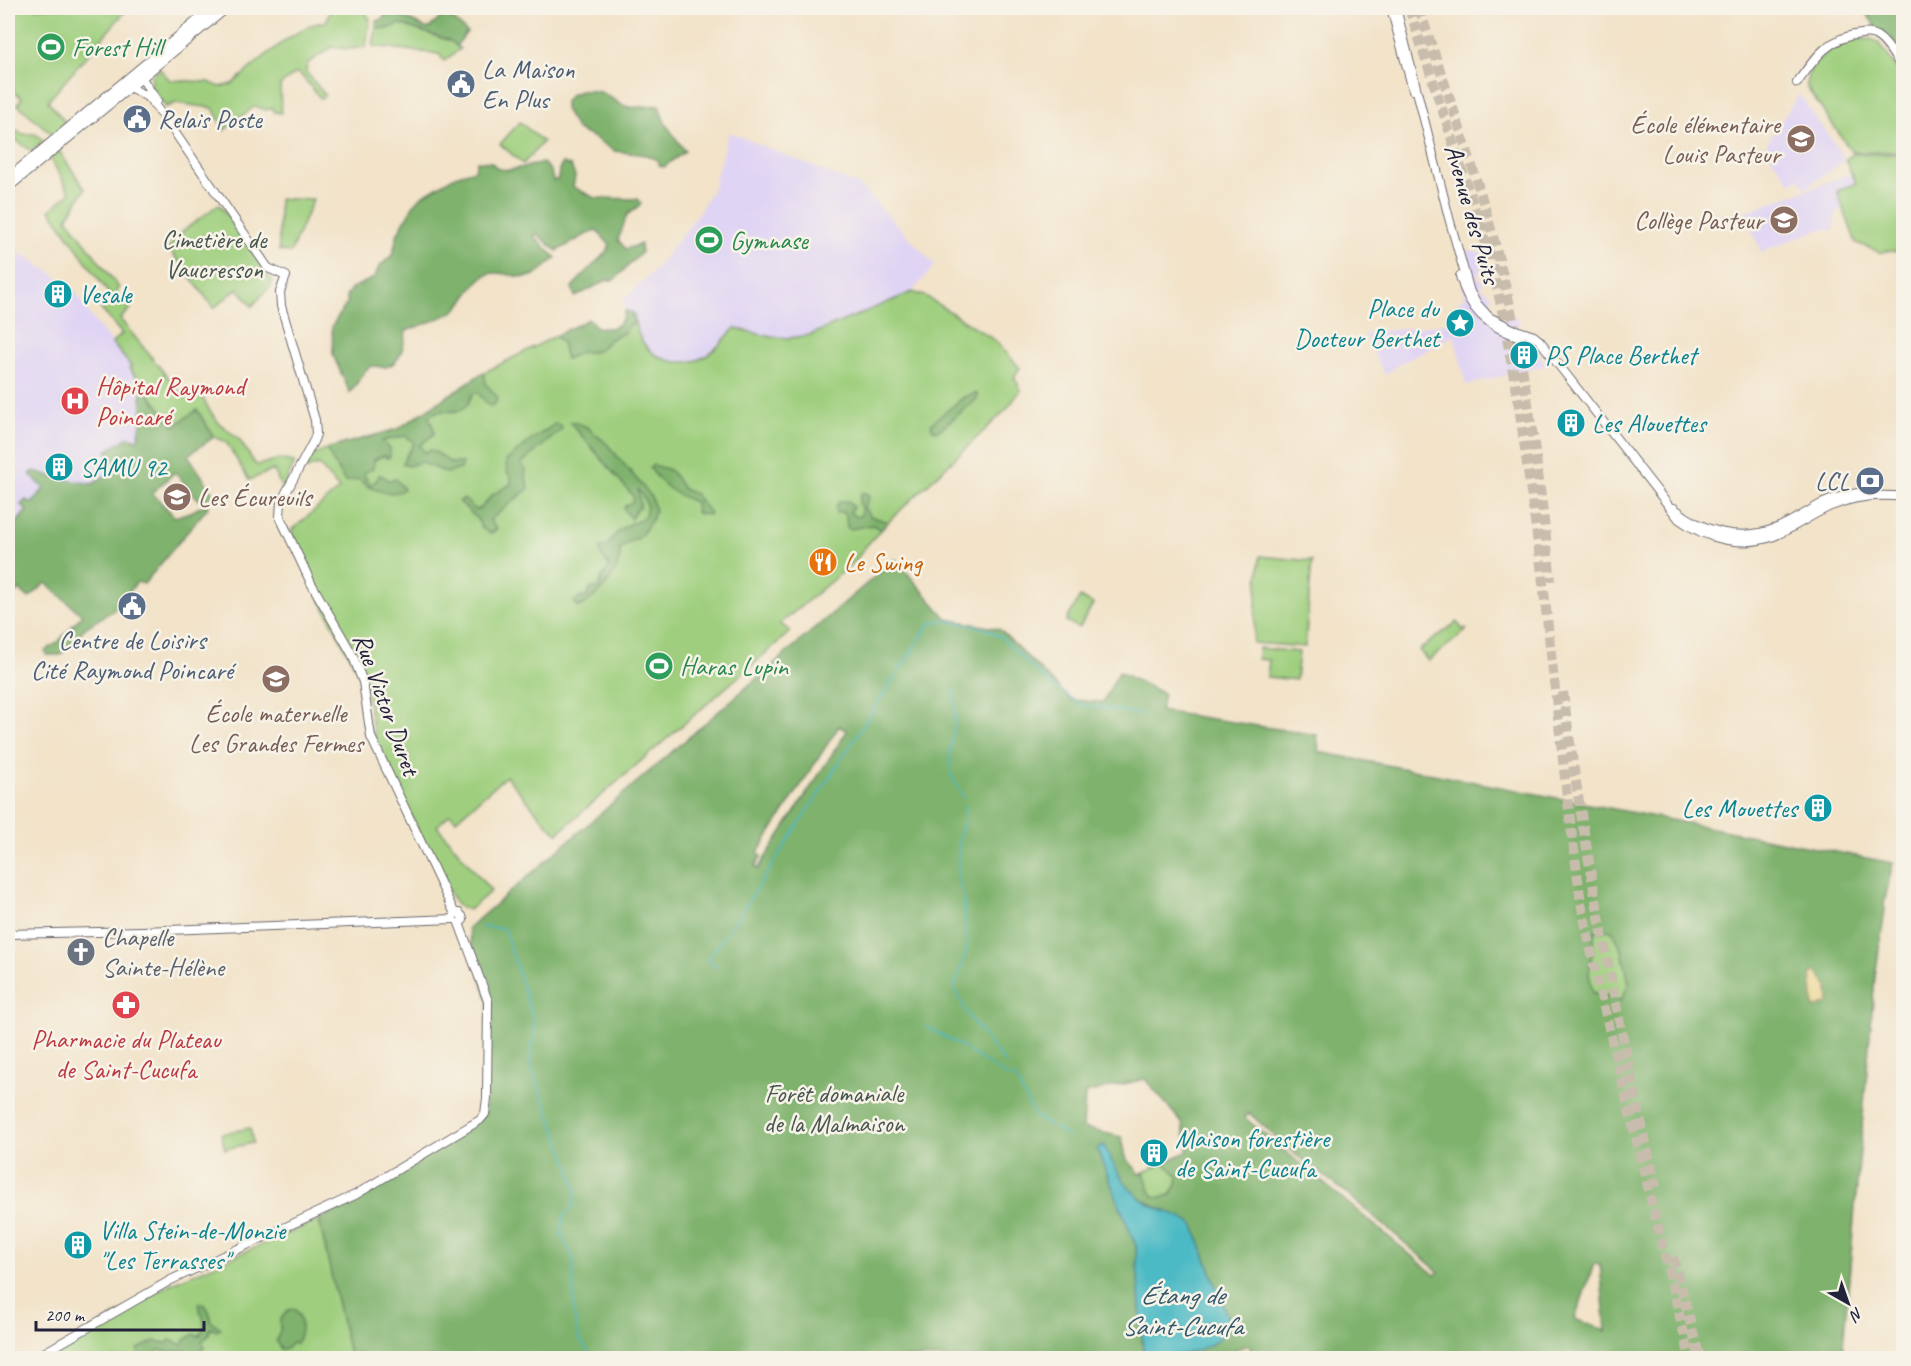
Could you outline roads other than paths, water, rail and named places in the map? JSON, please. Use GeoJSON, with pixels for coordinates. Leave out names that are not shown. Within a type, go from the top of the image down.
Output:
{"type":"FeatureCollection","features":[{"type":"Feature","properties":{"kind":"main road"},"geometry":{"type":"LineString","coordinates":[[8,187],[133,86],[140,75],[213,8]]}},
{"type":"Feature","properties":{"kind":"main road"},"geometry":{"type":"LineString","coordinates":[[140,75],[226,8]]}},
{"type":"Feature","properties":{"kind":"main road"},"geometry":{"type":"LineString","coordinates":[[8,180],[36,154],[133,86]]}},
{"type":"Feature","properties":{"kind":"street","name":"Avenue des Puits"},"geometry":{"type":"LineString","coordinates":[[1391,8],[1408,64]]}},
{"type":"Feature","properties":{"kind":"street","name":"Avenue des Puits"},"geometry":{"type":"LineString","coordinates":[[1396,8],[1466,297],[1495,327],[1532,341],[1560,369],[1668,504],[1687,518],[1712,530],[1742,535],[1775,529],[1823,503],[1848,495],[1873,491],[1904,495]]}},
{"type":"Feature","properties":{"kind":"street"},"geometry":{"type":"LineString","coordinates":[[1797,83],[1822,50],[1834,41],[1856,34],[1877,35],[1904,70]]}},
{"type":"Feature","properties":{"kind":"street"},"geometry":{"type":"LineString","coordinates":[[140,75],[169,124]]}},
{"type":"Feature","properties":{"kind":"street"},"geometry":{"type":"LineString","coordinates":[[133,86],[148,98],[169,124]]}},
{"type":"Feature","properties":{"kind":"street","name":"Rue Victor Duret"},"geometry":{"type":"LineString","coordinates":[[35,1359],[171,1280],[355,1195],[480,1120],[485,1114],[487,1098],[488,1001],[456,919],[371,737],[363,682],[352,654],[311,583],[281,520],[279,509],[316,434],[315,420],[280,306],[279,297],[286,276],[268,268],[169,124]]}},
{"type":"Feature","properties":{"kind":"street"},"geometry":{"type":"LineString","coordinates":[[8,934],[456,919]]}},
{"type":"Feature","properties":{"kind":"water","name":"Étang de Saint-Cucufa"},"geometry":{"type":"Polygon","coordinates":[[[1104,1145],[1113,1164],[1131,1190],[1147,1203],[1181,1217],[1194,1226],[1229,1322],[1225,1332],[1206,1347],[1179,1355],[1153,1354],[1143,1350],[1136,1246],[1097,1149],[1104,1145]]]}},
{"type":"Feature","properties":{"kind":"waterway"},"geometry":{"type":"LineString","coordinates":[[743,910],[930,623],[943,620],[984,628],[1001,637],[1043,678],[1081,705],[1143,714]]}},
{"type":"Feature","properties":{"kind":"waterway"},"geometry":{"type":"LineString","coordinates":[[954,690],[955,720],[950,751],[951,775],[964,798]]}},
{"type":"Feature","properties":{"kind":"waterway"},"geometry":{"type":"LineString","coordinates":[[964,805],[965,819],[959,837],[958,877],[963,894],[967,949],[954,988],[969,1017],[1006,1064]]}},
{"type":"Feature","properties":{"kind":"waterway"},"geometry":{"type":"LineString","coordinates":[[718,967],[707,960],[742,912]]}},
{"type":"Feature","properties":{"kind":"waterway"},"geometry":{"type":"LineString","coordinates":[[481,927],[502,928],[505,931],[535,1026],[530,1065],[570,1168],[576,1190],[573,1207],[564,1215],[561,1235],[573,1257],[574,1315],[579,1339],[593,1358]]}},
{"type":"Feature","properties":{"kind":"waterway"},"geometry":{"type":"LineString","coordinates":[[925,1026],[961,1046],[1009,1078]]}},
{"type":"Feature","properties":{"kind":"waterway"},"geometry":{"type":"LineString","coordinates":[[1014,1076],[1017,1081]]}},
{"type":"Feature","properties":{"kind":"waterway"},"geometry":{"type":"LineString","coordinates":[[1018,1083],[1035,1116],[1049,1125]]}},
{"type":"Feature","properties":{"kind":"waterway"},"geometry":{"type":"LineString","coordinates":[[1053,1127],[1068,1136]]}},
{"type":"Feature","properties":{"kind":"tunnel"},"geometry":{"type":"LineString","coordinates":[[1409,8],[1490,256],[1502,310],[1519,406],[1541,565],[1581,903],[1597,979],[1690,1358]]}},
{"type":"Feature","properties":{"kind":"tunnel"},"geometry":{"type":"LineString","coordinates":[[1419,8],[1482,198],[1509,302],[1531,422],[1551,581]]}},
{"type":"Feature","properties":{"kind":"tunnel"},"geometry":{"type":"LineString","coordinates":[[1563,692],[1581,817],[1604,941],[1656,1187]]}},
{"type":"Feature","properties":{"kind":"tunnel"},"geometry":{"type":"LineString","coordinates":[[1673,1257],[1700,1358]]}},
{"type":"Feature","properties":{"kind":"place","name":"Forest Hill"},"geometry":{"type":"Point","coordinates":[51,47]}},
{"type":"Feature","properties":{"kind":"place","name":"La Maison En Plus"},"geometry":{"type":"Point","coordinates":[461,84]}},
{"type":"Feature","properties":{"kind":"place","name":"Relais Poste"},"geometry":{"type":"Point","coordinates":[137,119]}},
{"type":"Feature","properties":{"kind":"place","name":"École élémentaire Louis Pasteur"},"geometry":{"type":"Point","coordinates":[1801,139]}},
{"type":"Feature","properties":{"kind":"place","name":"Collège Pasteur"},"geometry":{"type":"Point","coordinates":[1784,220]}},
{"type":"Feature","properties":{"kind":"place","name":"Gymnase"},"geometry":{"type":"Point","coordinates":[709,240]}},
{"type":"Feature","properties":{"kind":"place","name":"Vesale"},"geometry":{"type":"Point","coordinates":[58,294]}},
{"type":"Feature","properties":{"kind":"place","name":"Place du Docteur Berthet"},"geometry":{"type":"Point","coordinates":[1460,323]}},
{"type":"Feature","properties":{"kind":"place","name":"PS Place Berthet"},"geometry":{"type":"Point","coordinates":[1524,355]}},
{"type":"Feature","properties":{"kind":"place","name":"Hôpital Raymond Poincaré"},"geometry":{"type":"Point","coordinates":[75,401]}},
{"type":"Feature","properties":{"kind":"place","name":"Les Alouettes"},"geometry":{"type":"Point","coordinates":[1571,423]}},
{"type":"Feature","properties":{"kind":"place","name":"SAMU 92"},"geometry":{"type":"Point","coordinates":[59,467]}},
{"type":"Feature","properties":{"kind":"place","name":"LCL"},"geometry":{"type":"Point","coordinates":[1870,481]}},
{"type":"Feature","properties":{"kind":"place","name":"Les Écureuils"},"geometry":{"type":"Point","coordinates":[177,497]}},
{"type":"Feature","properties":{"kind":"place","name":"Le Swing"},"geometry":{"type":"Point","coordinates":[823,562]}},
{"type":"Feature","properties":{"kind":"place","name":"Centre de Loisirs Cité Raymond Poincaré"},"geometry":{"type":"Point","coordinates":[132,606]}},
{"type":"Feature","properties":{"kind":"place","name":"Haras Lupin"},"geometry":{"type":"Point","coordinates":[659,666]}},
{"type":"Feature","properties":{"kind":"place","name":"École maternelle Les Grandes Fermes"},"geometry":{"type":"Point","coordinates":[276,679]}},
{"type":"Feature","properties":{"kind":"place","name":"Les Mouettes"},"geometry":{"type":"Point","coordinates":[1818,808]}},
{"type":"Feature","properties":{"kind":"place","name":"Chapelle Sainte-Hélène"},"geometry":{"type":"Point","coordinates":[81,952]}},
{"type":"Feature","properties":{"kind":"place","name":"Pharmacie du Plateau de Saint-Cucufa"},"geometry":{"type":"Point","coordinates":[126,1005]}},
{"type":"Feature","properties":{"kind":"place","name":"Maison forestière de Saint-Cucufa"},"geometry":{"type":"Point","coordinates":[1154,1153]}},
{"type":"Feature","properties":{"kind":"place","name":"Villa Stein-de-Monzie \"Les Terrasses\""},"geometry":{"type":"Point","coordinates":[78,1245]}},
{"type":"Feature","properties":{"kind":"park label","name":"Cimetière de Vaucresson"},"geometry":{"type":"Point","coordinates":[214,254]}},
{"type":"Feature","properties":{"kind":"park label","name":"Forêt domaniale de la Malmaison"},"geometry":{"type":"Point","coordinates":[834,1108]}}]}
